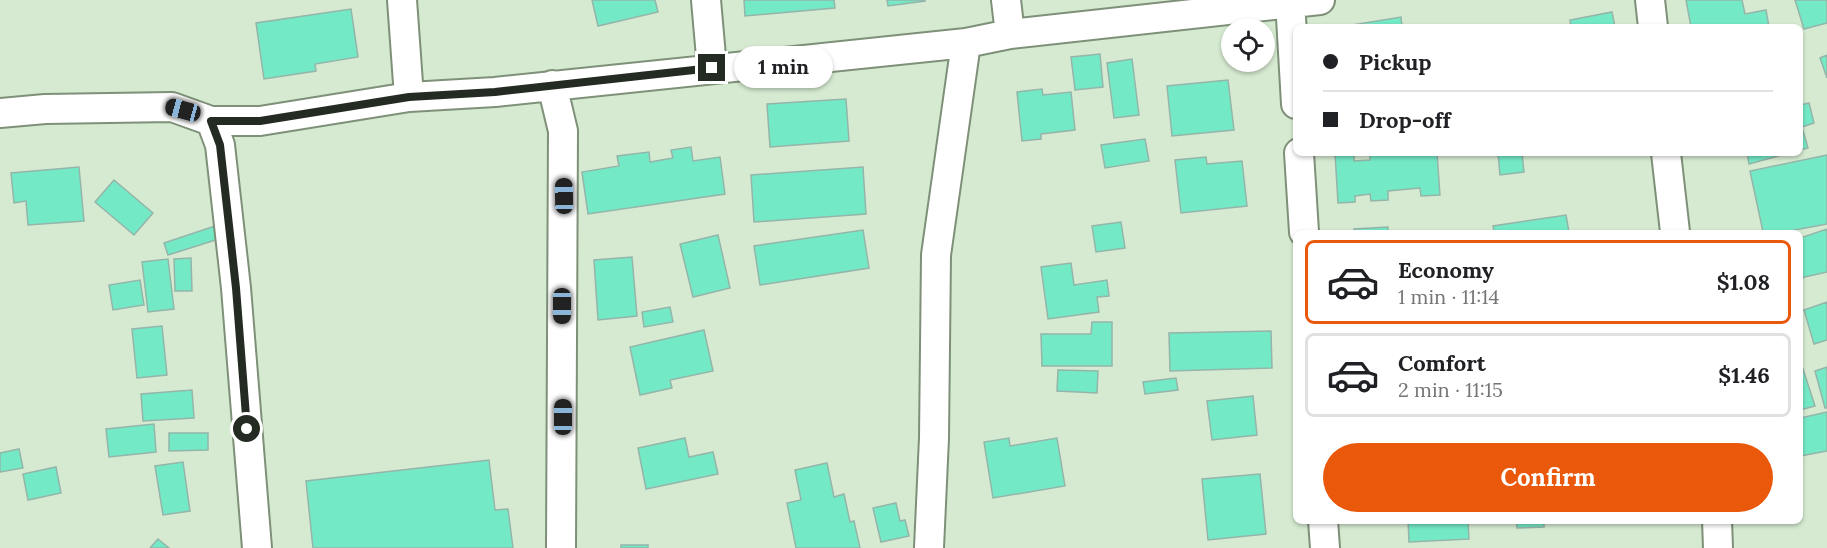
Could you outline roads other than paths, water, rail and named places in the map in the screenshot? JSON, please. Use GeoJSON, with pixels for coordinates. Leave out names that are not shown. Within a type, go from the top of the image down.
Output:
{"type":"FeatureCollection","features":[{"type":"Feature","properties":{"kind":"street"},"geometry":{"type":"LineString","coordinates":[[402,0],[409,97]]}},
{"type":"Feature","properties":{"kind":"street"},"geometry":{"type":"LineString","coordinates":[[706,0],[712,68]]}},
{"type":"Feature","properties":{"kind":"street"},"geometry":{"type":"LineString","coordinates":[[1006,0],[1010,34]]}},
{"type":"Feature","properties":{"kind":"street"},"geometry":{"type":"LineString","coordinates":[[0,113],[45,109],[172,107],[211,121],[260,121],[409,97],[495,92],[966,43],[1010,34],[1320,0]]}},
{"type":"Feature","properties":{"kind":"street"},"geometry":{"type":"LineString","coordinates":[[1650,0],[1653,24]]}},
{"type":"Feature","properties":{"kind":"street"},"geometry":{"type":"LineString","coordinates":[[1290,2],[1293,53]]}},
{"type":"Feature","properties":{"kind":"street"},"geometry":{"type":"LineString","coordinates":[[929,548],[934,438],[936,255],[966,43]]}},
{"type":"Feature","properties":{"kind":"street"},"geometry":{"type":"LineString","coordinates":[[552,85],[563,131],[561,548]]}},
{"type":"Feature","properties":{"kind":"street"},"geometry":{"type":"LineString","coordinates":[[211,121],[220,145],[236,288],[257,548]]}},
{"type":"Feature","properties":{"kind":"street"},"geometry":{"type":"LineString","coordinates":[[1299,156],[1304,230]]}},
{"type":"Feature","properties":{"kind":"street"},"geometry":{"type":"LineString","coordinates":[[1666,156],[1675,230]]}},
{"type":"Feature","properties":{"kind":"street"},"geometry":{"type":"LineString","coordinates":[[1323,524],[1325,548]]}},
{"type":"Feature","properties":{"kind":"street"},"geometry":{"type":"LineString","coordinates":[[1717,524],[1718,548]]}}]}
